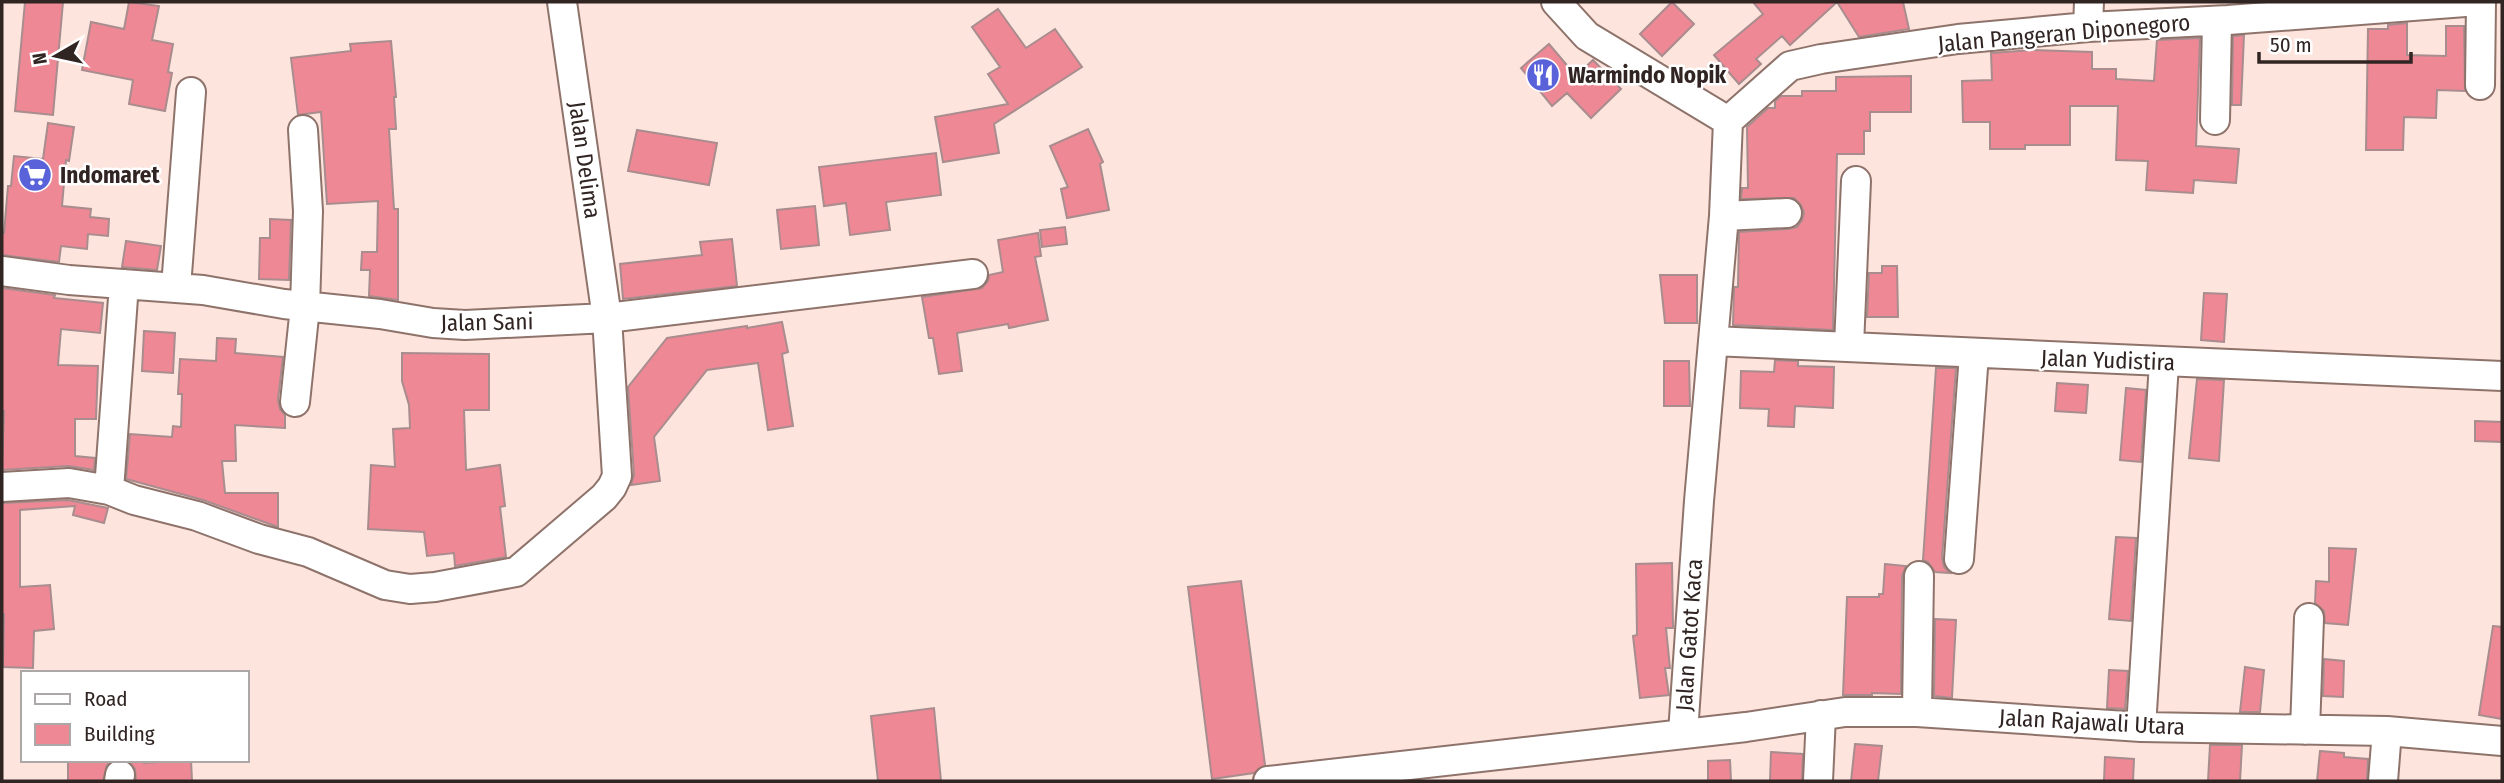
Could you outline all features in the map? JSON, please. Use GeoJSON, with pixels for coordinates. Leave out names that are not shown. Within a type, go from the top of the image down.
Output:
{"type":"FeatureCollection","features":[{"type":"Feature","properties":{"kind":"street","name":"Jalan Delima"},"geometry":{"type":"LineString","coordinates":[[2,487],[69,483],[109,490],[134,500],[197,516],[259,539],[308,552],[385,585],[410,589],[507,575],[521,568],[604,496],[617,475],[607,318],[562,2]]}},
{"type":"Feature","properties":{"kind":"street","name":"Jalan Pangeran Diponegoro"},"geometry":{"type":"LineString","coordinates":[[1728,121],[1790,66],[1958,39],[2089,14],[2217,21],[2342,6],[2465,2]]}},
{"type":"Feature","properties":{"kind":"street"},"geometry":{"type":"LineString","coordinates":[[2480,2],[2480,85]]}},
{"type":"Feature","properties":{"kind":"street"},"geometry":{"type":"LineString","coordinates":[[1564,4],[1587,36],[1728,121]]}},
{"type":"Feature","properties":{"kind":"street"},"geometry":{"type":"LineString","coordinates":[[2215,120],[2217,21]]}},
{"type":"Feature","properties":{"kind":"street"},"geometry":{"type":"LineString","coordinates":[[176,287],[191,92]]}},
{"type":"Feature","properties":{"kind":"street","name":"Jalan Gatot Kaca"},"geometry":{"type":"LineString","coordinates":[[1268,781],[1683,733],[1699,501],[1724,216],[1728,121]]}},
{"type":"Feature","properties":{"kind":"street"},"geometry":{"type":"LineString","coordinates":[[295,402],[305,307],[308,211],[303,130]]}},
{"type":"Feature","properties":{"kind":"street"},"geometry":{"type":"LineString","coordinates":[[1849,346],[1856,181]]}},
{"type":"Feature","properties":{"kind":"street"},"geometry":{"type":"LineString","coordinates":[[1724,216],[1787,213]]}},
{"type":"Feature","properties":{"kind":"street","name":"Jalan Sani"},"geometry":{"type":"LineString","coordinates":[[2,271],[69,280],[203,290],[305,307],[465,325],[607,318],[973,274]]}},
{"type":"Feature","properties":{"kind":"street"},"geometry":{"type":"LineString","coordinates":[[109,490],[124,284]]}},
{"type":"Feature","properties":{"kind":"street","name":"Jalan Yudistira"},"geometry":{"type":"LineString","coordinates":[[1713,341],[2502,376]]}},
{"type":"Feature","properties":{"kind":"street"},"geometry":{"type":"LineString","coordinates":[[1959,559],[1975,354]]}},
{"type":"Feature","properties":{"kind":"street"},"geometry":{"type":"LineString","coordinates":[[2141,727],[2164,362]]}},
{"type":"Feature","properties":{"kind":"street"},"geometry":{"type":"LineString","coordinates":[[1917,712],[1919,576]]}},
{"type":"Feature","properties":{"kind":"street"},"geometry":{"type":"LineString","coordinates":[[2305,730],[2309,618]]}},
{"type":"Feature","properties":{"kind":"street","name":"Jalan Rajawali Utara"},"geometry":{"type":"LineString","coordinates":[[1683,733],[1746,727],[1821,715],[1917,712],[2141,727],[2387,731],[2502,741]]}},
{"type":"Feature","properties":{"kind":"street"},"geometry":{"type":"LineString","coordinates":[[1818,781],[1821,715]]}},
{"type":"Feature","properties":{"kind":"street"},"geometry":{"type":"LineString","coordinates":[[2383,781],[2387,731]]}},
{"type":"Feature","properties":{"kind":"building"},"geometry":{"type":"Polygon","coordinates":[[[25,2],[63,2],[53,115],[15,111],[25,2]]]}},
{"type":"Feature","properties":{"kind":"building"},"geometry":{"type":"Polygon","coordinates":[[[129,2],[159,6],[152,40],[173,44],[168,72],[172,73],[165,111],[129,104],[133,80],[82,70],[91,22],[124,29],[129,2]]]}},
{"type":"Feature","properties":{"kind":"building"},"geometry":{"type":"Polygon","coordinates":[[[1672,2],[1694,24],[1662,56],[1640,34],[1672,2]]]}},
{"type":"Feature","properties":{"kind":"building"},"geometry":{"type":"Polygon","coordinates":[[[1753,2],[1837,2],[1790,45],[1782,36],[1756,59],[1761,64],[1739,84],[1714,55],[1763,14],[1753,2]]]}},
{"type":"Feature","properties":{"kind":"building"},"geometry":{"type":"Polygon","coordinates":[[[1837,2],[1903,2],[1909,29],[1859,37],[1837,2]]]}},
{"type":"Feature","properties":{"kind":"building"},"geometry":{"type":"Polygon","coordinates":[[[998,9],[1026,48],[1055,29],[1082,67],[994,124],[999,153],[943,162],[935,117],[1008,104],[988,74],[1000,67],[972,27],[998,9]]]}},
{"type":"Feature","properties":{"kind":"building"},"geometry":{"type":"Polygon","coordinates":[[[2407,23],[2407,55],[2446,56],[2446,26],[2464,26],[2465,91],[2437,90],[2436,118],[2404,117],[2403,150],[2366,150],[2368,29],[2388,29],[2388,25],[2407,23]]]}},
{"type":"Feature","properties":{"kind":"building"},"geometry":{"type":"Polygon","coordinates":[[[2244,35],[2241,105],[2232,105],[2233,36],[2244,35]]]}},
{"type":"Feature","properties":{"kind":"building"},"geometry":{"type":"Polygon","coordinates":[[[2200,38],[2196,146],[2239,149],[2236,183],[2194,180],[2193,193],[2146,190],[2148,161],[2116,160],[2118,106],[2070,106],[2070,145],[2025,145],[2025,149],[1990,149],[1990,122],[1963,122],[1962,81],[1992,80],[1991,53],[2033,50],[2092,52],[2092,69],[2116,69],[2116,79],[2154,81],[2157,40],[2200,38]]]}},
{"type":"Feature","properties":{"kind":"building"},"geometry":{"type":"Polygon","coordinates":[[[391,41],[396,129],[389,129],[394,209],[398,209],[398,300],[369,296],[370,270],[361,270],[362,252],[377,252],[378,201],[327,204],[321,112],[298,115],[291,58],[351,51],[350,44],[391,41]]]}},
{"type":"Feature","properties":{"kind":"building"},"geometry":{"type":"Polygon","coordinates":[[[1549,44],[1576,76],[1593,60],[1621,89],[1591,118],[1567,93],[1552,106],[1521,68],[1549,44]]]}},
{"type":"Feature","properties":{"kind":"building"},"geometry":{"type":"Polygon","coordinates":[[[1911,76],[1911,112],[1870,112],[1870,131],[1864,131],[1864,154],[1837,154],[1833,330],[1733,325],[1734,287],[1738,287],[1739,232],[1797,227],[1804,213],[1794,198],[1741,199],[1742,188],[1748,188],[1747,127],[1768,108],[1775,108],[1775,101],[1781,96],[1802,96],[1802,91],[1836,91],[1836,77],[1911,76]]]}},
{"type":"Feature","properties":{"kind":"building"},"geometry":{"type":"Polygon","coordinates":[[[48,123],[74,127],[69,161],[66,160],[62,206],[91,209],[90,217],[109,219],[108,236],[88,234],[87,249],[61,246],[59,262],[2,255],[2,233],[14,156],[43,159],[48,123]]]}},
{"type":"Feature","properties":{"kind":"building"},"geometry":{"type":"Polygon","coordinates":[[[1088,129],[1103,162],[1100,164],[1109,210],[1067,218],[1061,189],[1068,187],[1050,146],[1088,129]]]}},
{"type":"Feature","properties":{"kind":"building"},"geometry":{"type":"Polygon","coordinates":[[[637,130],[717,143],[709,185],[628,171],[637,130]]]}},
{"type":"Feature","properties":{"kind":"building"},"geometry":{"type":"Polygon","coordinates":[[[936,153],[941,195],[886,202],[890,230],[850,235],[846,203],[824,206],[819,167],[936,153]]]}},
{"type":"Feature","properties":{"kind":"building"},"geometry":{"type":"Polygon","coordinates":[[[815,206],[819,245],[781,249],[777,210],[815,206]]]}},
{"type":"Feature","properties":{"kind":"building"},"geometry":{"type":"Polygon","coordinates":[[[270,219],[291,220],[289,280],[259,279],[260,238],[270,238],[270,219]]]}},
{"type":"Feature","properties":{"kind":"building"},"geometry":{"type":"Polygon","coordinates":[[[1065,227],[1067,244],[1042,247],[1040,230],[1065,227]]]}},
{"type":"Feature","properties":{"kind":"building"},"geometry":{"type":"Polygon","coordinates":[[[1038,233],[1041,256],[1035,257],[1048,320],[1009,328],[1008,324],[957,333],[962,371],[939,374],[922,297],[982,288],[989,275],[1003,272],[998,240],[1038,233]]]}},
{"type":"Feature","properties":{"kind":"building"},"geometry":{"type":"Polygon","coordinates":[[[732,239],[737,286],[623,299],[620,264],[702,255],[700,242],[732,239]]]}},
{"type":"Feature","properties":{"kind":"building"},"geometry":{"type":"Polygon","coordinates":[[[126,241],[161,246],[157,270],[122,267],[126,241]]]}},
{"type":"Feature","properties":{"kind":"building"},"geometry":{"type":"Polygon","coordinates":[[[1882,266],[1897,266],[1898,317],[1867,317],[1869,273],[1882,273],[1882,266]]]}},
{"type":"Feature","properties":{"kind":"building"},"geometry":{"type":"Polygon","coordinates":[[[1660,275],[1697,275],[1697,323],[1665,323],[1660,275]]]}},
{"type":"Feature","properties":{"kind":"building"},"geometry":{"type":"Polygon","coordinates":[[[2,288],[55,295],[54,298],[103,303],[100,333],[61,329],[58,365],[98,366],[96,419],[75,419],[75,456],[95,458],[94,470],[68,466],[2,470],[2,288]]]}},
{"type":"Feature","properties":{"kind":"building"},"geometry":{"type":"Polygon","coordinates":[[[2204,293],[2227,294],[2224,342],[2201,340],[2204,293]]]}},
{"type":"Feature","properties":{"kind":"building"},"geometry":{"type":"Polygon","coordinates":[[[782,322],[788,352],[782,354],[793,426],[768,430],[758,363],[707,370],[654,437],[660,481],[631,485],[634,475],[628,387],[667,338],[782,322]]]}},
{"type":"Feature","properties":{"kind":"building"},"geometry":{"type":"Polygon","coordinates":[[[144,331],[175,333],[173,373],[142,371],[144,331]]]}},
{"type":"Feature","properties":{"kind":"building"},"geometry":{"type":"Polygon","coordinates":[[[217,338],[236,339],[235,353],[283,357],[278,400],[285,415],[285,428],[235,425],[236,461],[222,461],[225,493],[278,493],[278,527],[203,500],[126,479],[130,434],[172,437],[173,426],[181,427],[182,394],[178,394],[180,359],[216,361],[217,338]]]}},
{"type":"Feature","properties":{"kind":"building"},"geometry":{"type":"Polygon","coordinates":[[[402,353],[489,354],[489,410],[464,410],[466,470],[500,465],[505,506],[500,507],[506,557],[455,566],[454,553],[427,556],[424,532],[368,529],[371,465],[395,467],[393,429],[410,428],[409,405],[402,381],[402,353]]]}},
{"type":"Feature","properties":{"kind":"building"},"geometry":{"type":"Polygon","coordinates":[[[1775,360],[1798,361],[1798,366],[1834,367],[1833,408],[1795,406],[1794,427],[1768,426],[1769,409],[1740,408],[1741,371],[1774,372],[1775,360]]]}},
{"type":"Feature","properties":{"kind":"building"},"geometry":{"type":"Polygon","coordinates":[[[1664,361],[1689,361],[1690,406],[1664,406],[1664,361]]]}},
{"type":"Feature","properties":{"kind":"building"},"geometry":{"type":"Polygon","coordinates":[[[1936,368],[1956,368],[1942,558],[1944,567],[1950,573],[1935,572],[1928,562],[1923,560],[1936,368]]]}},
{"type":"Feature","properties":{"kind":"building"},"geometry":{"type":"Polygon","coordinates":[[[2197,379],[2224,380],[2219,461],[2189,458],[2197,379]]]}},
{"type":"Feature","properties":{"kind":"building"},"geometry":{"type":"Polygon","coordinates":[[[2057,383],[2088,385],[2086,413],[2055,411],[2057,383]]]}},
{"type":"Feature","properties":{"kind":"building"},"geometry":{"type":"Polygon","coordinates":[[[2126,388],[2146,390],[2141,462],[2120,460],[2126,388]]]}},
{"type":"Feature","properties":{"kind":"building"},"geometry":{"type":"Polygon","coordinates":[[[2475,421],[2502,422],[2502,442],[2475,441],[2475,421]]]}},
{"type":"Feature","properties":{"kind":"building"},"geometry":{"type":"Polygon","coordinates":[[[68,500],[108,508],[104,523],[73,515],[75,506],[20,510],[20,587],[50,585],[54,629],[34,631],[33,668],[3,667],[2,503],[68,500]]]}},
{"type":"Feature","properties":{"kind":"building"},"geometry":{"type":"Polygon","coordinates":[[[2116,537],[2136,538],[2131,621],[2109,619],[2116,537]]]}},
{"type":"Feature","properties":{"kind":"building"},"geometry":{"type":"Polygon","coordinates":[[[2329,548],[2356,549],[2348,625],[2325,623],[2324,611],[2315,603],[2316,581],[2329,582],[2329,548]]]}},
{"type":"Feature","properties":{"kind":"building"},"geometry":{"type":"Polygon","coordinates":[[[1672,563],[1673,628],[1666,628],[1670,668],[1665,668],[1669,695],[1640,698],[1633,636],[1637,635],[1636,564],[1672,563]]]}},
{"type":"Feature","properties":{"kind":"building"},"geometry":{"type":"Polygon","coordinates":[[[1885,564],[1906,566],[1902,576],[1901,694],[1843,695],[1847,597],[1879,597],[1879,594],[1883,594],[1885,564]]]}},
{"type":"Feature","properties":{"kind":"building"},"geometry":{"type":"Polygon","coordinates":[[[1241,581],[1265,765],[1254,773],[1212,779],[1188,587],[1241,581]]]}},
{"type":"Feature","properties":{"kind":"building"},"geometry":{"type":"Polygon","coordinates":[[[1935,619],[1956,620],[1952,698],[1934,696],[1935,619]]]}},
{"type":"Feature","properties":{"kind":"building"},"geometry":{"type":"Polygon","coordinates":[[[2493,626],[2502,627],[2502,719],[2479,715],[2493,626]]]}},
{"type":"Feature","properties":{"kind":"building"},"geometry":{"type":"Polygon","coordinates":[[[2324,659],[2344,661],[2343,697],[2323,696],[2324,659]]]}},
{"type":"Feature","properties":{"kind":"building"},"geometry":{"type":"Polygon","coordinates":[[[2245,667],[2264,670],[2260,712],[2240,712],[2245,667]]]}},
{"type":"Feature","properties":{"kind":"building"},"geometry":{"type":"Polygon","coordinates":[[[2109,670],[2128,671],[2125,709],[2107,708],[2109,670]]]}},
{"type":"Feature","properties":{"kind":"building"},"geometry":{"type":"Polygon","coordinates":[[[934,708],[941,781],[878,781],[871,716],[934,708]]]}},
{"type":"Feature","properties":{"kind":"building"},"geometry":{"type":"Polygon","coordinates":[[[1855,744],[1882,746],[1878,781],[1851,781],[1855,744]]]}},
{"type":"Feature","properties":{"kind":"building"},"geometry":{"type":"Polygon","coordinates":[[[2210,745],[2242,745],[2240,781],[2208,781],[2210,745]]]}},
{"type":"Feature","properties":{"kind":"building"},"geometry":{"type":"Polygon","coordinates":[[[2320,751],[2368,759],[2367,781],[2317,781],[2320,751]]]}},
{"type":"Feature","properties":{"kind":"building"},"geometry":{"type":"Polygon","coordinates":[[[1771,752],[1803,754],[1802,781],[1770,781],[1771,752]]]}},
{"type":"Feature","properties":{"kind":"building"},"geometry":{"type":"Polygon","coordinates":[[[2105,757],[2134,759],[2133,781],[2104,781],[2105,757]]]}},
{"type":"Feature","properties":{"kind":"building"},"geometry":{"type":"Polygon","coordinates":[[[1730,760],[1731,781],[1708,781],[1708,761],[1730,760]]]}},
{"type":"Feature","properties":{"kind":"building"},"geometry":{"type":"Polygon","coordinates":[[[68,762],[111,762],[107,765],[103,781],[68,781],[68,762]]]}},
{"type":"Feature","properties":{"kind":"building"},"geometry":{"type":"Polygon","coordinates":[[[129,762],[191,762],[192,781],[136,781],[135,769],[129,762]]]}},
{"type":"Feature","properties":{"kind":"place","name":"Warmindo Nopik"},"geometry":{"type":"Point","coordinates":[1543,75]}},
{"type":"Feature","properties":{"kind":"place","name":"Indomaret"},"geometry":{"type":"Point","coordinates":[35,175]}}]}
